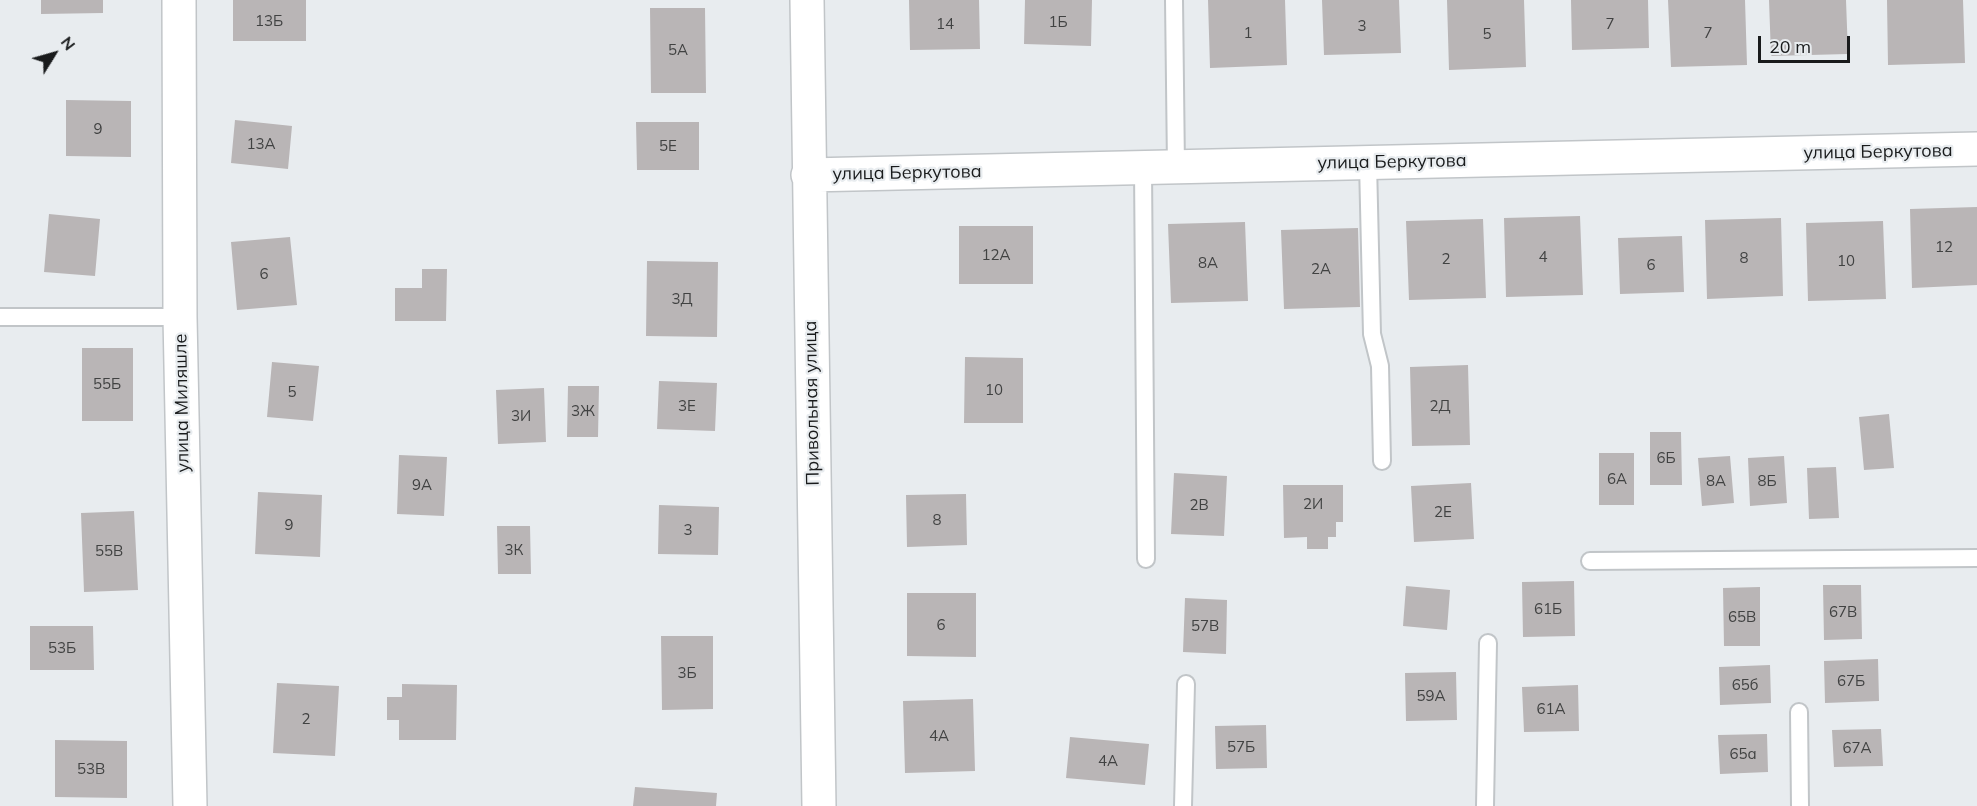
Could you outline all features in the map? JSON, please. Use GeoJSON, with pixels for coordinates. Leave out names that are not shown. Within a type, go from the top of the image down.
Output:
{"type":"FeatureCollection","features":[{"type":"Feature","properties":{"kind":"street","name":"улица Миляшле"},"geometry":{"type":"LineString","coordinates":[[179,0],[180,317],[190,806]]}},
{"type":"Feature","properties":{"kind":"street","name":"Привольная улица"},"geometry":{"type":"LineString","coordinates":[[807,0],[819,806]]}},
{"type":"Feature","properties":{"kind":"street","name":"улица Беркутова"},"geometry":{"type":"LineString","coordinates":[[808,175],[1977,149]]}},
{"type":"Feature","properties":{"kind":"lane"},"geometry":{"type":"LineString","coordinates":[[1174,0],[1176,167]]}},
{"type":"Feature","properties":{"kind":"lane"},"geometry":{"type":"LineString","coordinates":[[1368,163],[1372,334],[1380,366],[1382,461]]}},
{"type":"Feature","properties":{"kind":"lane"},"geometry":{"type":"LineString","coordinates":[[1143,168],[1146,559]]}},
{"type":"Feature","properties":{"kind":"lane"},"geometry":{"type":"LineString","coordinates":[[0,317],[180,317]]}},
{"type":"Feature","properties":{"kind":"lane"},"geometry":{"type":"LineString","coordinates":[[1590,561],[1977,558]]}},
{"type":"Feature","properties":{"kind":"lane"},"geometry":{"type":"LineString","coordinates":[[1485,806],[1488,643]]}},
{"type":"Feature","properties":{"kind":"lane"},"geometry":{"type":"LineString","coordinates":[[1183,806],[1186,684]]}},
{"type":"Feature","properties":{"kind":"lane"},"geometry":{"type":"LineString","coordinates":[[1799,712],[1800,806]]}},
{"type":"Feature","properties":{"kind":"building"},"geometry":{"type":"Polygon","coordinates":[[[41,0],[103,0],[103,13],[41,14],[41,0]]]}},
{"type":"Feature","properties":{"kind":"building"},"geometry":{"type":"Polygon","coordinates":[[[233,0],[306,0],[306,41],[233,41],[233,0]]]}},
{"type":"Feature","properties":{"kind":"building"},"geometry":{"type":"Polygon","coordinates":[[[909,0],[979,0],[980,49],[910,50],[909,0]]]}},
{"type":"Feature","properties":{"kind":"building"},"geometry":{"type":"Polygon","coordinates":[[[1025,0],[1092,0],[1091,46],[1024,44],[1025,0]]]}},
{"type":"Feature","properties":{"kind":"building"},"geometry":{"type":"Polygon","coordinates":[[[1208,0],[1285,0],[1287,65],[1210,68],[1208,0]]]}},
{"type":"Feature","properties":{"kind":"building"},"geometry":{"type":"Polygon","coordinates":[[[1322,0],[1399,0],[1401,53],[1324,55],[1322,0]]]}},
{"type":"Feature","properties":{"kind":"building"},"geometry":{"type":"Polygon","coordinates":[[[1447,0],[1524,0],[1526,67],[1449,70],[1447,0]]]}},
{"type":"Feature","properties":{"kind":"building"},"geometry":{"type":"Polygon","coordinates":[[[1571,0],[1648,0],[1649,48],[1572,50],[1571,0]]]}},
{"type":"Feature","properties":{"kind":"building"},"geometry":{"type":"Polygon","coordinates":[[[1668,0],[1745,0],[1747,65],[1671,67],[1668,0]]]}},
{"type":"Feature","properties":{"kind":"building"},"geometry":{"type":"Polygon","coordinates":[[[1769,0],[1846,0],[1848,54],[1771,56],[1769,0]]]}},
{"type":"Feature","properties":{"kind":"building"},"geometry":{"type":"Polygon","coordinates":[[[1887,0],[1963,0],[1965,63],[1888,65],[1887,0]]]}},
{"type":"Feature","properties":{"kind":"building"},"geometry":{"type":"Polygon","coordinates":[[[650,8],[705,8],[706,93],[651,93],[650,8]]]}},
{"type":"Feature","properties":{"kind":"building"},"geometry":{"type":"Polygon","coordinates":[[[66,100],[131,101],[131,157],[66,156],[66,100]]]}},
{"type":"Feature","properties":{"kind":"building"},"geometry":{"type":"Polygon","coordinates":[[[235,120],[292,126],[288,169],[231,163],[235,120]]]}},
{"type":"Feature","properties":{"kind":"building"},"geometry":{"type":"Polygon","coordinates":[[[636,122],[699,122],[699,170],[637,170],[636,122]]]}},
{"type":"Feature","properties":{"kind":"building"},"geometry":{"type":"Polygon","coordinates":[[[1977,207],[1977,285],[1912,288],[1910,209],[1977,207]]]}},
{"type":"Feature","properties":{"kind":"building"},"geometry":{"type":"Polygon","coordinates":[[[49,214],[100,219],[95,276],[44,272],[49,214]]]}},
{"type":"Feature","properties":{"kind":"building"},"geometry":{"type":"Polygon","coordinates":[[[1580,216],[1583,295],[1506,297],[1504,218],[1580,216]]]}},
{"type":"Feature","properties":{"kind":"building"},"geometry":{"type":"Polygon","coordinates":[[[1781,218],[1783,296],[1707,299],[1705,220],[1781,218]]]}},
{"type":"Feature","properties":{"kind":"building"},"geometry":{"type":"Polygon","coordinates":[[[1483,219],[1486,298],[1409,300],[1406,221],[1483,219]]]}},
{"type":"Feature","properties":{"kind":"building"},"geometry":{"type":"Polygon","coordinates":[[[1883,221],[1886,299],[1808,301],[1806,223],[1883,221]]]}},
{"type":"Feature","properties":{"kind":"building"},"geometry":{"type":"Polygon","coordinates":[[[1245,222],[1248,301],[1171,303],[1168,224],[1245,222]]]}},
{"type":"Feature","properties":{"kind":"building"},"geometry":{"type":"Polygon","coordinates":[[[959,226],[1033,226],[1033,284],[959,284],[959,226]]]}},
{"type":"Feature","properties":{"kind":"building"},"geometry":{"type":"Polygon","coordinates":[[[1358,228],[1360,307],[1284,309],[1281,230],[1358,228]]]}},
{"type":"Feature","properties":{"kind":"building"},"geometry":{"type":"Polygon","coordinates":[[[1682,236],[1684,292],[1620,294],[1618,238],[1682,236]]]}},
{"type":"Feature","properties":{"kind":"building"},"geometry":{"type":"Polygon","coordinates":[[[290,237],[297,305],[237,310],[231,242],[290,237]]]}},
{"type":"Feature","properties":{"kind":"building"},"geometry":{"type":"Polygon","coordinates":[[[647,261],[718,262],[717,337],[646,336],[647,261]]]}},
{"type":"Feature","properties":{"kind":"building"},"geometry":{"type":"Polygon","coordinates":[[[422,269],[447,269],[446,321],[395,321],[395,288],[422,288],[422,269]]]}},
{"type":"Feature","properties":{"kind":"building"},"geometry":{"type":"Polygon","coordinates":[[[82,348],[133,348],[133,421],[82,421],[82,348]]]}},
{"type":"Feature","properties":{"kind":"building"},"geometry":{"type":"Polygon","coordinates":[[[965,357],[1023,358],[1023,423],[964,423],[965,357]]]}},
{"type":"Feature","properties":{"kind":"building"},"geometry":{"type":"Polygon","coordinates":[[[272,362],[319,366],[313,421],[267,417],[272,362]]]}},
{"type":"Feature","properties":{"kind":"building"},"geometry":{"type":"Polygon","coordinates":[[[1468,365],[1470,445],[1412,446],[1410,367],[1468,365]]]}},
{"type":"Feature","properties":{"kind":"building"},"geometry":{"type":"Polygon","coordinates":[[[659,381],[717,383],[715,431],[657,429],[659,381]]]}},
{"type":"Feature","properties":{"kind":"building"},"geometry":{"type":"Polygon","coordinates":[[[568,386],[599,386],[598,437],[567,437],[568,386]]]}},
{"type":"Feature","properties":{"kind":"building"},"geometry":{"type":"Polygon","coordinates":[[[544,388],[546,442],[498,444],[496,390],[544,388]]]}},
{"type":"Feature","properties":{"kind":"building"},"geometry":{"type":"Polygon","coordinates":[[[1889,414],[1894,468],[1864,470],[1859,417],[1889,414]]]}},
{"type":"Feature","properties":{"kind":"building"},"geometry":{"type":"Polygon","coordinates":[[[1650,432],[1681,432],[1682,485],[1650,485],[1650,432]]]}},
{"type":"Feature","properties":{"kind":"building"},"geometry":{"type":"Polygon","coordinates":[[[1599,453],[1634,453],[1634,505],[1599,505],[1599,453]]]}},
{"type":"Feature","properties":{"kind":"building"},"geometry":{"type":"Polygon","coordinates":[[[399,455],[447,457],[444,516],[397,514],[399,455]]]}},
{"type":"Feature","properties":{"kind":"building"},"geometry":{"type":"Polygon","coordinates":[[[1730,456],[1734,503],[1702,506],[1698,458],[1730,456]]]}},
{"type":"Feature","properties":{"kind":"building"},"geometry":{"type":"Polygon","coordinates":[[[1784,456],[1787,503],[1750,506],[1748,458],[1784,456]]]}},
{"type":"Feature","properties":{"kind":"building"},"geometry":{"type":"Polygon","coordinates":[[[1836,467],[1839,518],[1809,519],[1807,468],[1836,467]]]}},
{"type":"Feature","properties":{"kind":"building"},"geometry":{"type":"Polygon","coordinates":[[[1174,473],[1227,476],[1224,536],[1171,534],[1174,473]]]}},
{"type":"Feature","properties":{"kind":"building"},"geometry":{"type":"Polygon","coordinates":[[[1471,483],[1474,539],[1414,542],[1411,486],[1471,483]]]}},
{"type":"Feature","properties":{"kind":"building"},"geometry":{"type":"Polygon","coordinates":[[[1283,485],[1343,485],[1343,522],[1336,522],[1336,537],[1328,537],[1328,549],[1307,549],[1307,537],[1284,538],[1283,485]]]}},
{"type":"Feature","properties":{"kind":"building"},"geometry":{"type":"Polygon","coordinates":[[[258,492],[322,495],[320,557],[255,554],[258,492]]]}},
{"type":"Feature","properties":{"kind":"building"},"geometry":{"type":"Polygon","coordinates":[[[966,494],[967,545],[907,547],[906,495],[966,494]]]}},
{"type":"Feature","properties":{"kind":"building"},"geometry":{"type":"Polygon","coordinates":[[[659,505],[719,507],[718,555],[658,554],[659,505]]]}},
{"type":"Feature","properties":{"kind":"building"},"geometry":{"type":"Polygon","coordinates":[[[134,511],[138,590],[84,592],[81,513],[134,511]]]}},
{"type":"Feature","properties":{"kind":"building"},"geometry":{"type":"Polygon","coordinates":[[[497,526],[530,526],[531,574],[498,574],[497,526]]]}},
{"type":"Feature","properties":{"kind":"building"},"geometry":{"type":"Polygon","coordinates":[[[1574,581],[1575,636],[1523,637],[1522,582],[1574,581]]]}},
{"type":"Feature","properties":{"kind":"building"},"geometry":{"type":"Polygon","coordinates":[[[1823,585],[1861,585],[1862,639],[1824,640],[1823,585]]]}},
{"type":"Feature","properties":{"kind":"building"},"geometry":{"type":"Polygon","coordinates":[[[1406,586],[1450,590],[1447,630],[1403,626],[1406,586]]]}},
{"type":"Feature","properties":{"kind":"building"},"geometry":{"type":"Polygon","coordinates":[[[1760,587],[1760,646],[1724,646],[1723,588],[1760,587]]]}},
{"type":"Feature","properties":{"kind":"building"},"geometry":{"type":"Polygon","coordinates":[[[907,593],[976,593],[976,657],[907,656],[907,593]]]}},
{"type":"Feature","properties":{"kind":"building"},"geometry":{"type":"Polygon","coordinates":[[[1185,598],[1227,600],[1226,654],[1183,652],[1185,598]]]}},
{"type":"Feature","properties":{"kind":"building"},"geometry":{"type":"Polygon","coordinates":[[[30,626],[93,626],[94,670],[30,670],[30,626]]]}},
{"type":"Feature","properties":{"kind":"building"},"geometry":{"type":"Polygon","coordinates":[[[661,636],[713,636],[713,709],[662,710],[661,636]]]}},
{"type":"Feature","properties":{"kind":"building"},"geometry":{"type":"Polygon","coordinates":[[[1878,659],[1879,701],[1825,703],[1824,661],[1878,659]]]}},
{"type":"Feature","properties":{"kind":"building"},"geometry":{"type":"Polygon","coordinates":[[[1770,665],[1771,703],[1720,705],[1719,667],[1770,665]]]}},
{"type":"Feature","properties":{"kind":"building"},"geometry":{"type":"Polygon","coordinates":[[[1456,672],[1457,720],[1406,721],[1405,673],[1456,672]]]}},
{"type":"Feature","properties":{"kind":"building"},"geometry":{"type":"Polygon","coordinates":[[[277,683],[339,686],[335,756],[273,753],[277,683]]]}},
{"type":"Feature","properties":{"kind":"building"},"geometry":{"type":"Polygon","coordinates":[[[402,684],[457,685],[456,740],[399,740],[399,720],[387,720],[387,697],[402,697],[402,684]]]}},
{"type":"Feature","properties":{"kind":"building"},"geometry":{"type":"Polygon","coordinates":[[[1578,685],[1579,731],[1524,732],[1522,687],[1578,685]]]}},
{"type":"Feature","properties":{"kind":"building"},"geometry":{"type":"Polygon","coordinates":[[[973,699],[975,771],[905,773],[903,701],[973,699]]]}},
{"type":"Feature","properties":{"kind":"building"},"geometry":{"type":"Polygon","coordinates":[[[1266,725],[1267,768],[1216,769],[1215,726],[1266,725]]]}},
{"type":"Feature","properties":{"kind":"building"},"geometry":{"type":"Polygon","coordinates":[[[1881,729],[1883,766],[1834,767],[1832,730],[1881,729]]]}},
{"type":"Feature","properties":{"kind":"building"},"geometry":{"type":"Polygon","coordinates":[[[1767,734],[1768,772],[1720,774],[1718,735],[1767,734]]]}},
{"type":"Feature","properties":{"kind":"building"},"geometry":{"type":"Polygon","coordinates":[[[1070,737],[1149,744],[1145,785],[1066,778],[1070,737]]]}},
{"type":"Feature","properties":{"kind":"building"},"geometry":{"type":"Polygon","coordinates":[[[55,740],[127,741],[127,798],[55,797],[55,740]]]}},
{"type":"Feature","properties":{"kind":"building"},"geometry":{"type":"Polygon","coordinates":[[[635,787],[717,793],[716,806],[633,806],[635,787]]]}}]}
